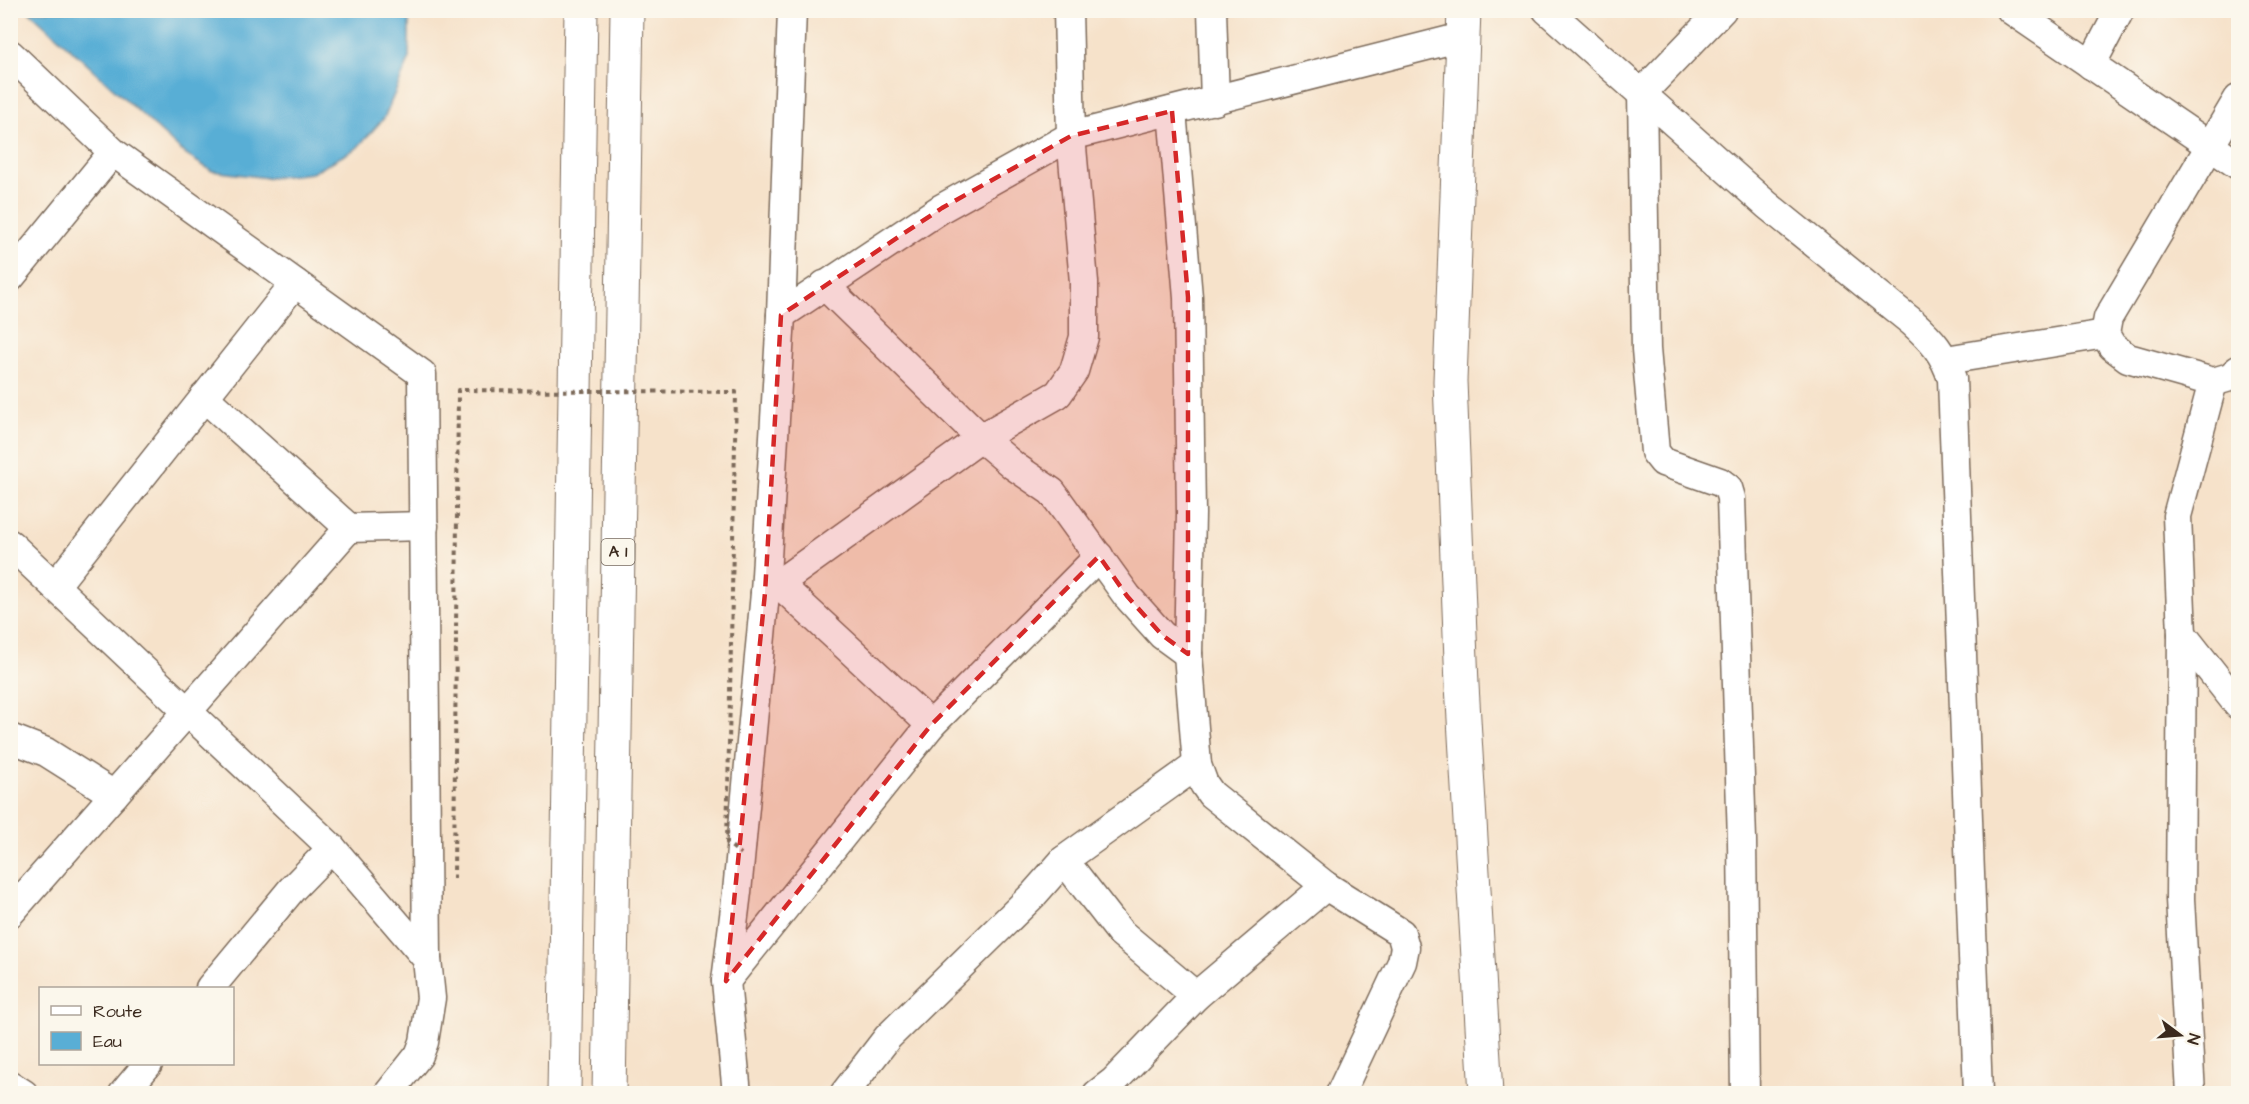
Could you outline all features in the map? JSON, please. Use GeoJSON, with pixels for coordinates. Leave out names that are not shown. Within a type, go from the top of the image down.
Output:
{"type":"FeatureCollection","features":[{"type":"Feature","properties":{"kind":"main road"},"geometry":{"type":"LineString","coordinates":[[564,1094],[581,10]]}},
{"type":"Feature","properties":{"kind":"main road","name":"A 1"},"geometry":{"type":"LineString","coordinates":[[609,1094],[627,10]]}},
{"type":"Feature","properties":{"kind":"main road"},"geometry":{"type":"LineString","coordinates":[[1463,24],[1450,381],[1462,684],[1486,1094]]}},
{"type":"Feature","properties":{"kind":"street"},"geometry":{"type":"LineString","coordinates":[[736,1094],[726,981],[772,588],[792,10]]}},
{"type":"Feature","properties":{"kind":"street"},"geometry":{"type":"LineString","coordinates":[[772,588],[981,438],[1058,394],[1074,371],[1084,337],[1084,282],[1071,136],[1068,10]]}},
{"type":"Feature","properties":{"kind":"street"},"geometry":{"type":"LineString","coordinates":[[1212,10],[1215,101]]}},
{"type":"Feature","properties":{"kind":"street"},"geometry":{"type":"LineString","coordinates":[[1547,10],[1767,205],[1912,322],[1931,339],[1946,360],[1952,379],[1978,1094]]}},
{"type":"Feature","properties":{"kind":"street"},"geometry":{"type":"LineString","coordinates":[[1722,10],[1642,93],[1646,349],[1655,452],[1663,462],[1720,482],[1728,488],[1731,498],[1742,840],[1745,1094]]}},
{"type":"Feature","properties":{"kind":"street"},"geometry":{"type":"LineString","coordinates":[[2012,10],[2238,165]]}},
{"type":"Feature","properties":{"kind":"street"},"geometry":{"type":"LineString","coordinates":[[2091,65],[2120,10]]}},
{"type":"Feature","properties":{"kind":"street"},"geometry":{"type":"LineString","coordinates":[[781,315],[942,208],[1071,136],[1215,101],[1463,24]]}},
{"type":"Feature","properties":{"kind":"street"},"geometry":{"type":"LineString","coordinates":[[10,54],[113,152],[422,374],[427,959],[431,998],[424,1042],[419,1055],[388,1094]]}},
{"type":"Feature","properties":{"kind":"street"},"geometry":{"type":"LineString","coordinates":[[2238,99],[2212,147],[2108,318],[2105,334],[2112,346],[2128,358],[2213,382],[2229,378],[2238,370]]}},
{"type":"Feature","properties":{"kind":"street"},"geometry":{"type":"LineString","coordinates":[[1172,111],[1188,297],[1191,514],[1188,654],[1197,765],[1203,784],[1211,794],[1326,886],[1401,933],[1405,947],[1402,962],[1340,1094]]}},
{"type":"Feature","properties":{"kind":"street"},"geometry":{"type":"LineString","coordinates":[[10,278],[113,152]]}},
{"type":"Feature","properties":{"kind":"street"},"geometry":{"type":"LineString","coordinates":[[55,586],[296,283]]}},
{"type":"Feature","properties":{"kind":"street"},"geometry":{"type":"LineString","coordinates":[[824,285],[981,438],[1014,466],[1052,492],[1134,604],[1162,635],[1188,654]]}},
{"type":"Feature","properties":{"kind":"street"},"geometry":{"type":"LineString","coordinates":[[1946,360],[2105,334]]}},
{"type":"Feature","properties":{"kind":"street"},"geometry":{"type":"LineString","coordinates":[[2191,1094],[2180,899],[2182,634],[2177,516],[2213,382]]}},
{"type":"Feature","properties":{"kind":"street"},"geometry":{"type":"LineString","coordinates":[[204,397],[349,528],[423,526]]}},
{"type":"Feature","properties":{"kind":"street"},"geometry":{"type":"LineString","coordinates":[[10,913],[349,528]]}},
{"type":"Feature","properties":{"kind":"street"},"geometry":{"type":"LineString","coordinates":[[10,544],[332,848],[427,959]]}},
{"type":"Feature","properties":{"kind":"street"},"geometry":{"type":"LineString","coordinates":[[726,981],[931,725],[1099,556]]}},
{"type":"Feature","properties":{"kind":"street"},"geometry":{"type":"LineString","coordinates":[[772,588],[931,725]]}},
{"type":"Feature","properties":{"kind":"street"},"geometry":{"type":"LineString","coordinates":[[2182,634],[2238,705]]}},
{"type":"Feature","properties":{"kind":"street"},"geometry":{"type":"LineString","coordinates":[[10,738],[46,752],[114,795]]}},
{"type":"Feature","properties":{"kind":"street"},"geometry":{"type":"LineString","coordinates":[[844,1094],[888,1037],[1034,894],[1064,860],[1197,765]]}},
{"type":"Feature","properties":{"kind":"street"},"geometry":{"type":"LineString","coordinates":[[211,987],[292,889],[332,848]]}},
{"type":"Feature","properties":{"kind":"street"},"geometry":{"type":"LineString","coordinates":[[1064,860],[1120,932],[1196,996]]}},
{"type":"Feature","properties":{"kind":"street"},"geometry":{"type":"LineString","coordinates":[[1097,1094],[1114,1081],[1196,996],[1326,886]]}},
{"type":"Feature","properties":{"kind":"street"},"geometry":{"type":"LineString","coordinates":[[123,1094],[147,1065]]}},
{"type":"Feature","properties":{"kind":"street"},"geometry":{"type":"LineString","coordinates":[[10,1085],[24,1094]]}},
{"type":"Feature","properties":{"kind":"path"},"geometry":{"type":"LineString","coordinates":[[454,879],[458,390],[736,392],[727,843],[741,854]]}},
{"type":"Feature","properties":{"kind":"highlighted area"},"geometry":{"type":"Polygon","coordinates":[[[1172,111],[1188,297],[1188,654],[1162,635],[1127,596],[1099,556],[931,725],[726,981],[765,593],[781,315],[942,208],[1071,136],[1172,111]]]}},
{"type":"Feature","properties":{"kind":"water"},"geometry":{"type":"Polygon","coordinates":[[[29,11],[409,11],[409,60],[384,118],[357,148],[312,173],[268,178],[212,171],[186,155],[29,11]]]}}]}
